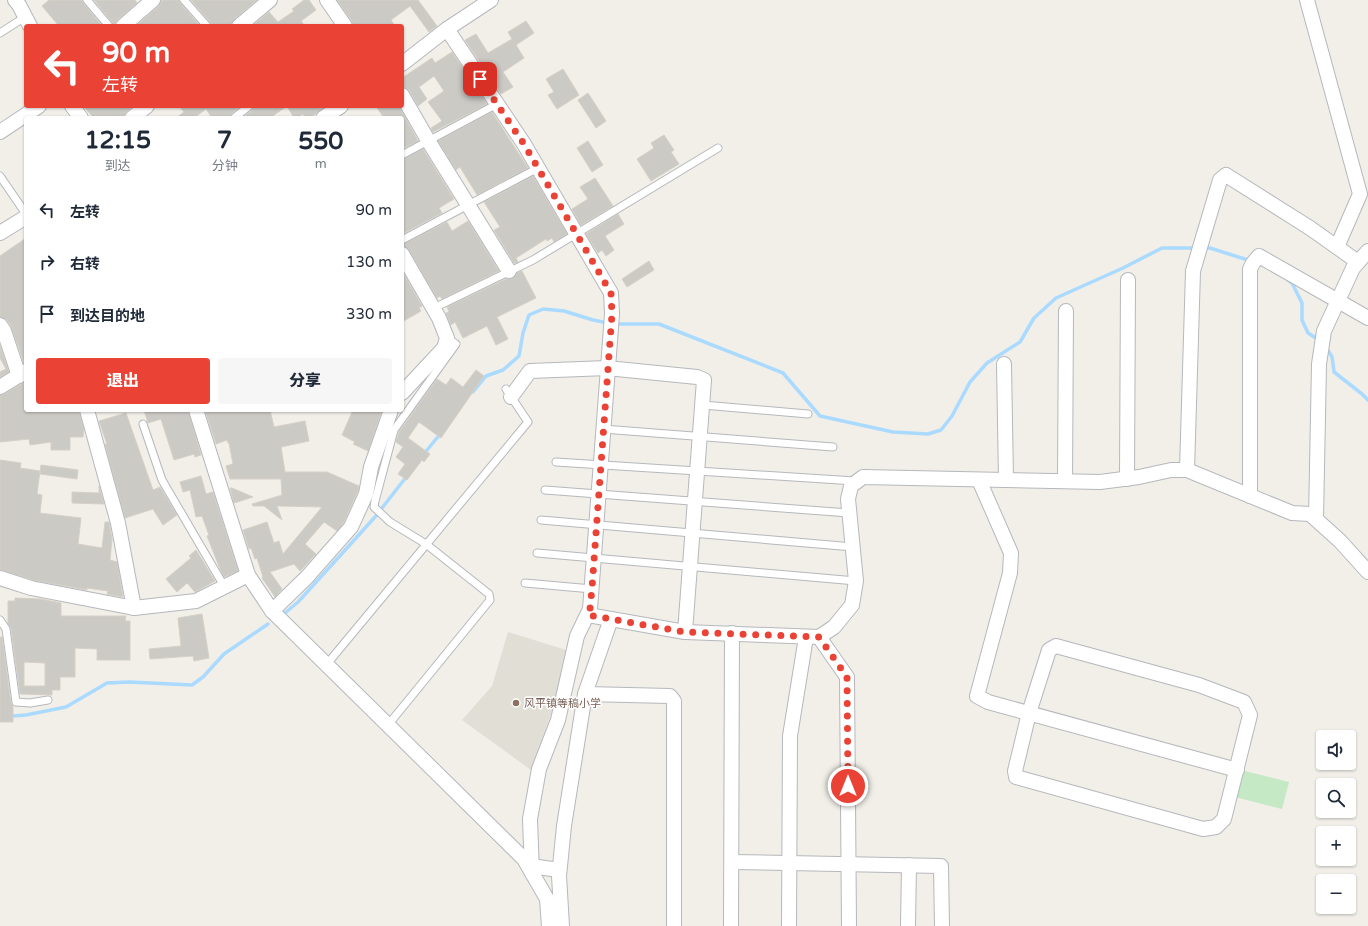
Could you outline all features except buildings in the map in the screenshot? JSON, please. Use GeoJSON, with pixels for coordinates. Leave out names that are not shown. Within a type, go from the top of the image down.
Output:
{"type":"FeatureCollection","features":[{"type":"Feature","properties":{"kind":"street"},"geometry":{"type":"LineString","coordinates":[[15,0],[27,21]]}},
{"type":"Feature","properties":{"kind":"street"},"geometry":{"type":"LineString","coordinates":[[125,24],[153,0]]}},
{"type":"Feature","properties":{"kind":"street"},"geometry":{"type":"LineString","coordinates":[[241,24],[270,0]]}},
{"type":"Feature","properties":{"kind":"street"},"geometry":{"type":"LineString","coordinates":[[327,0],[344,24]]}},
{"type":"Feature","properties":{"kind":"street"},"geometry":{"type":"LineString","coordinates":[[404,62],[447,29],[491,0]]}},
{"type":"Feature","properties":{"kind":"street"},"geometry":{"type":"LineString","coordinates":[[1307,0],[1360,194],[1337,247]]}},
{"type":"Feature","properties":{"kind":"street"},"geometry":{"type":"LineString","coordinates":[[447,29],[524,144],[611,293],[612,314],[590,609],[577,636],[558,720],[539,769],[530,819],[532,870]]}},
{"type":"Feature","properties":{"kind":"street"},"geometry":{"type":"LineString","coordinates":[[404,98],[429,142],[470,205],[509,271]]}},
{"type":"Feature","properties":{"kind":"street"},"geometry":{"type":"LineString","coordinates":[[0,132],[36,108]]}},
{"type":"Feature","properties":{"kind":"street"},"geometry":{"type":"LineString","coordinates":[[134,116],[144,108]]}},
{"type":"Feature","properties":{"kind":"street"},"geometry":{"type":"LineString","coordinates":[[327,116],[338,108]]}},
{"type":"Feature","properties":{"kind":"street"},"geometry":{"type":"LineString","coordinates":[[1187,470],[1193,272],[1220,180],[1226,175],[1310,228],[1358,262]]}},
{"type":"Feature","properties":{"kind":"street"},"geometry":{"type":"LineString","coordinates":[[0,233],[24,218]]}},
{"type":"Feature","properties":{"kind":"street"},"geometry":{"type":"LineString","coordinates":[[1316,519],[1318,364],[1324,331],[1352,268],[1368,251]]}},
{"type":"Feature","properties":{"kind":"street"},"geometry":{"type":"LineString","coordinates":[[1250,496],[1250,269],[1253,263],[1259,256],[1368,318]]}},
{"type":"Feature","properties":{"kind":"street"},"geometry":{"type":"LineString","coordinates":[[404,391],[444,348],[447,338],[434,308],[406,271]]}},
{"type":"Feature","properties":{"kind":"street"},"geometry":{"type":"LineString","coordinates":[[1127,479],[1128,280]]}},
{"type":"Feature","properties":{"kind":"street"},"geometry":{"type":"LineString","coordinates":[[1065,481],[1066,311]]}},
{"type":"Feature","properties":{"kind":"street"},"geometry":{"type":"LineString","coordinates":[[0,325],[22,373],[0,387]]}},
{"type":"Feature","properties":{"kind":"street"},"geometry":{"type":"LineString","coordinates":[[1004,364],[1006,480]]}},
{"type":"Feature","properties":{"kind":"street"},"geometry":{"type":"LineString","coordinates":[[508,393],[530,371],[608,368],[697,377],[704,380],[685,632]]}},
{"type":"Feature","properties":{"kind":"street"},"geometry":{"type":"LineString","coordinates":[[89,412],[118,523],[134,608]]}},
{"type":"Feature","properties":{"kind":"street"},"geometry":{"type":"LineString","coordinates":[[197,412],[248,575],[272,611],[524,859],[532,870],[547,899],[550,926]]}},
{"type":"Feature","properties":{"kind":"street"},"geometry":{"type":"LineString","coordinates":[[272,611],[307,577],[351,527],[366,494],[371,467],[390,412]]}},
{"type":"Feature","properties":{"kind":"street"},"geometry":{"type":"LineString","coordinates":[[588,615],[685,632],[812,637],[834,627],[852,605],[856,581],[848,499],[852,486],[863,477],[1100,482],[1127,479],[1171,470],[1187,470],[1292,513],[1310,514],[1367,567]]}},
{"type":"Feature","properties":{"kind":"street"},"geometry":{"type":"LineString","coordinates":[[979,480],[1010,553],[1010,573],[977,696],[988,702],[1236,770]]}},
{"type":"Feature","properties":{"kind":"street"},"geometry":{"type":"LineString","coordinates":[[1,580],[31,588],[134,608],[196,601],[248,575]]}},
{"type":"Feature","properties":{"kind":"street"},"geometry":{"type":"LineString","coordinates":[[562,926],[559,870],[564,826],[585,694],[611,619]]}},
{"type":"Feature","properties":{"kind":"street"},"geometry":{"type":"LineString","coordinates":[[731,926],[732,634]]}},
{"type":"Feature","properties":{"kind":"street"},"geometry":{"type":"LineString","coordinates":[[789,926],[790,736],[812,637]]}},
{"type":"Feature","properties":{"kind":"street"},"geometry":{"type":"LineString","coordinates":[[812,637],[847,677],[849,926]]}},
{"type":"Feature","properties":{"kind":"street"},"geometry":{"type":"LineString","coordinates":[[1056,646],[1191,683],[1244,702],[1250,715],[1236,770],[1224,818],[1216,827],[1203,829],[1016,777],[1015,771],[1029,713],[1048,650],[1056,646]]}},
{"type":"Feature","properties":{"kind":"street"},"geometry":{"type":"LineString","coordinates":[[585,694],[670,696],[674,701],[674,926]]}},
{"type":"Feature","properties":{"kind":"street"},"geometry":{"type":"LineString","coordinates":[[732,862],[941,866],[942,926]]}},
{"type":"Feature","properties":{"kind":"street"},"geometry":{"type":"LineString","coordinates":[[908,926],[909,865]]}},
{"type":"Feature","properties":{"kind":"street"},"geometry":{"type":"LineString","coordinates":[[532,870],[559,870]]}},
{"type":"Feature","properties":{"kind":"lane"},"geometry":{"type":"LineString","coordinates":[[87,0],[107,24]]}},
{"type":"Feature","properties":{"kind":"lane"},"geometry":{"type":"LineString","coordinates":[[184,0],[205,24]]}},
{"type":"Feature","properties":{"kind":"lane"},"geometry":{"type":"LineString","coordinates":[[0,33],[27,21]]}},
{"type":"Feature","properties":{"kind":"lane"},"geometry":{"type":"LineString","coordinates":[[404,154],[429,142],[497,104]]}},
{"type":"Feature","properties":{"kind":"lane"},"geometry":{"type":"LineString","coordinates":[[236,116],[246,108]]}},
{"type":"Feature","properties":{"kind":"lane"},"geometry":{"type":"LineString","coordinates":[[434,308],[533,260],[718,148]]}},
{"type":"Feature","properties":{"kind":"lane"},"geometry":{"type":"LineString","coordinates":[[404,239],[538,168]]}},
{"type":"Feature","properties":{"kind":"lane"},"geometry":{"type":"LineString","coordinates":[[0,176],[24,211]]}},
{"type":"Feature","properties":{"kind":"lane"},"geometry":{"type":"LineString","coordinates":[[388,725],[490,600],[489,594],[426,544],[390,522],[374,507],[394,430],[456,344],[447,338]]}},
{"type":"Feature","properties":{"kind":"lane"},"geometry":{"type":"LineString","coordinates":[[327,664],[528,422],[508,393]]}},
{"type":"Feature","properties":{"kind":"lane"},"geometry":{"type":"LineString","coordinates":[[703,405],[808,414]]}},
{"type":"Feature","properties":{"kind":"lane"},"geometry":{"type":"LineString","coordinates":[[143,424],[162,480],[224,586]]}},
{"type":"Feature","properties":{"kind":"lane"},"geometry":{"type":"LineString","coordinates":[[603,429],[833,447]]}},
{"type":"Feature","properties":{"kind":"lane"},"geometry":{"type":"LineString","coordinates":[[556,462],[857,481]]}},
{"type":"Feature","properties":{"kind":"lane"},"geometry":{"type":"LineString","coordinates":[[546,490],[849,513]]}},
{"type":"Feature","properties":{"kind":"lane"},"geometry":{"type":"LineString","coordinates":[[541,520],[853,547]]}},
{"type":"Feature","properties":{"kind":"lane"},"geometry":{"type":"LineString","coordinates":[[537,553],[856,581]]}},
{"type":"Feature","properties":{"kind":"lane"},"geometry":{"type":"LineString","coordinates":[[525,583],[592,588]]}},
{"type":"Feature","properties":{"kind":"lane"},"geometry":{"type":"LineString","coordinates":[[0,620],[6,629],[16,702],[30,703],[48,700]]}},
{"type":"Feature","properties":{"kind":"shaded area","name":"风平镇等稿小学"},"geometry":{"type":"Polygon","coordinates":[[[508,632],[573,652],[531,770],[462,720],[492,686],[508,632]]]}},
{"type":"Feature","properties":{"kind":"green space"},"geometry":{"type":"Polygon","coordinates":[[[1241,770],[1289,782],[1282,809],[1235,797],[1241,770]]]}},
{"type":"Feature","properties":{"kind":"waterway"},"geometry":{"type":"LineString","coordinates":[[615,324],[659,324],[783,373],[820,416],[893,432],[928,434],[941,430],[952,416],[970,382],[987,363],[1020,342],[1034,318],[1056,298],[1123,268],[1162,248],[1197,248]]}},
{"type":"Feature","properties":{"kind":"waterway"},"geometry":{"type":"LineString","coordinates":[[1203,248],[1210,248],[1251,261]]}},
{"type":"Feature","properties":{"kind":"waterway"},"geometry":{"type":"LineString","coordinates":[[1288,280],[1292,283],[1302,303],[1302,320],[1308,333],[1319,340]]}},
{"type":"Feature","properties":{"kind":"waterway"},"geometry":{"type":"LineString","coordinates":[[473,392],[486,376],[503,370],[519,356],[523,333],[529,315],[543,309],[564,311],[608,323]]}},
{"type":"Feature","properties":{"kind":"waterway"},"geometry":{"type":"LineString","coordinates":[[1326,347],[1332,357],[1334,372],[1368,400]]}},
{"type":"Feature","properties":{"kind":"waterway"},"geometry":{"type":"LineString","coordinates":[[423,455],[441,433]]}},
{"type":"Feature","properties":{"kind":"waterway"},"geometry":{"type":"LineString","coordinates":[[285,613],[298,602],[375,517],[407,476]]}},
{"type":"Feature","properties":{"kind":"waterway"},"geometry":{"type":"LineString","coordinates":[[0,717],[26,715],[66,707],[107,683],[129,682],[192,685],[203,677],[224,654],[268,624]]}},
{"type":"Feature","properties":{"kind":"place","name":"风平镇等稿小学"},"geometry":{"type":"Point","coordinates":[516,703]}},
{"type":"Feature","properties":{"kind":"route"},"geometry":{"type":"LineString","coordinates":[[480,79],[524,144],[611,293],[612,314],[592,588],[588,615],[685,632],[819,637],[847,677],[848,786]]}}]}
